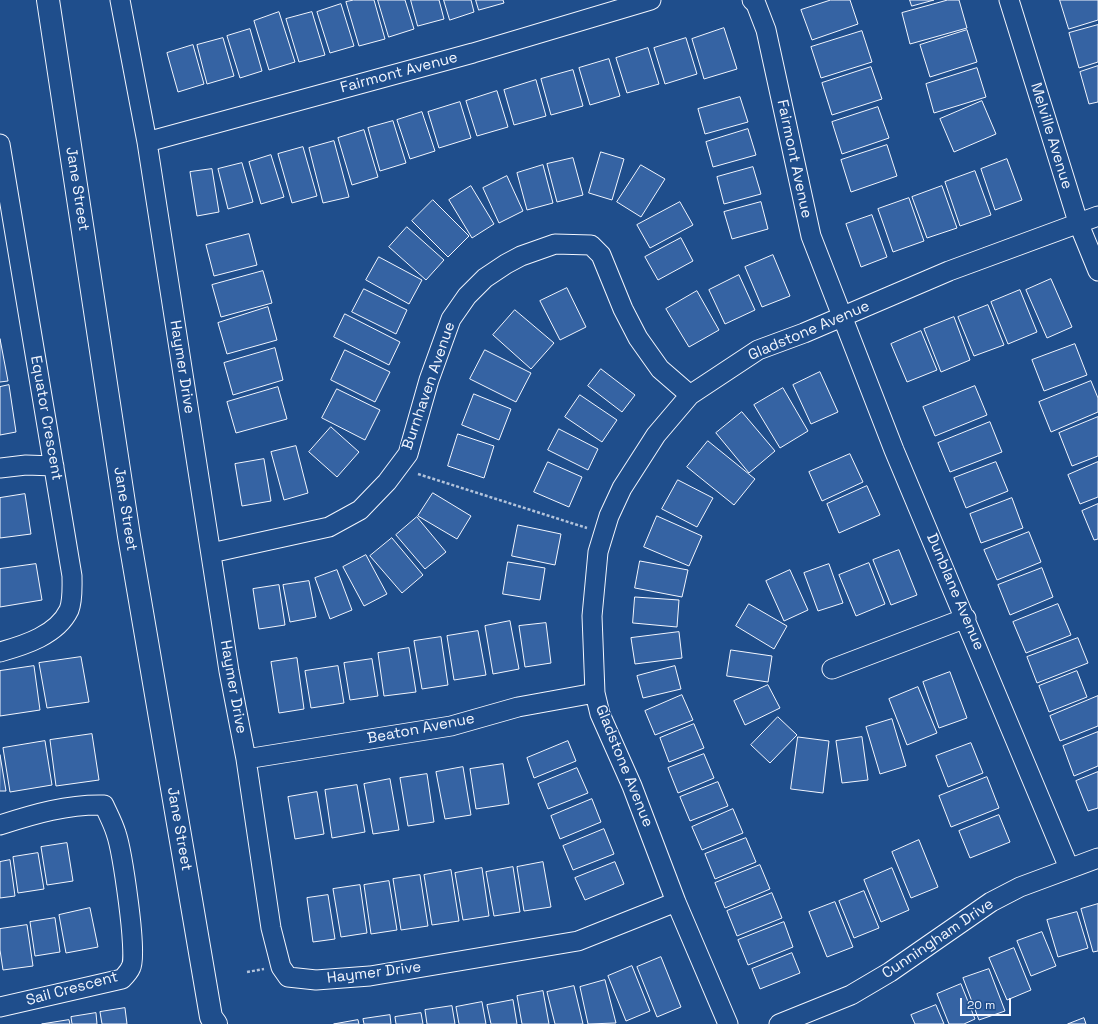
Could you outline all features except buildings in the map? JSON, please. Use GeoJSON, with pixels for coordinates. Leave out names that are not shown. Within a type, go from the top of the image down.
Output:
{"type":"FeatureCollection","features":[{"type":"Feature","properties":{"kind":"main road","name":"Jane Street"},"geometry":{"type":"LineString","coordinates":[[48,0],[129,536],[211,1022]]}},
{"type":"Feature","properties":{"kind":"street","name":"Haymer Drive"},"geometry":{"type":"LineString","coordinates":[[120,0],[146,142],[230,671],[246,758],[271,928],[280,967],[288,977],[316,980],[370,976],[578,941],[676,902]]}},
{"type":"Feature","properties":{"kind":"street","name":"Fairmont Avenue"},"geometry":{"type":"LineString","coordinates":[[146,142],[474,53],[651,0]]}},
{"type":"Feature","properties":{"kind":"street","name":"Fairmont Avenue"},"geometry":{"type":"LineString","coordinates":[[752,0],[756,4],[766,30],[811,236],[843,316]]}},
{"type":"Feature","properties":{"kind":"street","name":"Melville Avenue"},"geometry":{"type":"LineString","coordinates":[[1008,0],[1078,222],[1098,271]]}},
{"type":"Feature","properties":{"kind":"street","name":"Equator Crescent"},"geometry":{"type":"LineString","coordinates":[[0,144],[54,466],[66,527],[72,576],[69,609],[56,627],[25,644],[0,652]]}},
{"type":"Feature","properties":{"kind":"street","name":"Gladstone Avenue"},"geometry":{"type":"LineString","coordinates":[[728,1024],[676,902],[632,786],[600,714],[595,693],[592,616],[598,552],[609,516],[622,488],[656,435],[690,395],[758,350],[949,271],[1078,222],[1098,216]]}},
{"type":"Feature","properties":{"kind":"street","name":"Burnhaven Avenue"},"geometry":{"type":"LineString","coordinates":[[211,553],[329,527],[360,510],[387,482],[408,454],[429,380],[451,319],[467,296],[485,278],[506,264],[539,249],[555,244],[591,245],[601,255],[623,309],[638,338],[660,369],[690,395]]}},
{"type":"Feature","properties":{"kind":"street","name":"Dunblane Avenue"},"geometry":{"type":"LineString","coordinates":[[843,316],[894,450],[966,618],[1069,868]]}},
{"type":"Feature","properties":{"kind":"street"},"geometry":{"type":"LineString","coordinates":[[0,468],[26,465],[54,466]]}},
{"type":"Feature","properties":{"kind":"street"},"geometry":{"type":"LineString","coordinates":[[832,669],[966,618]]}},
{"type":"Feature","properties":{"kind":"street","name":"Beaton Avenue"},"geometry":{"type":"LineString","coordinates":[[246,758],[451,726],[518,707],[595,693]]}},
{"type":"Feature","properties":{"kind":"street","name":"Sail Crescent"},"geometry":{"type":"LineString","coordinates":[[0,825],[42,811],[63,809],[84,804],[104,805],[116,833],[126,874],[128,908],[132,936],[132,966],[122,979],[0,1007]]}},
{"type":"Feature","properties":{"kind":"street","name":"Cunningham Drive"},"geometry":{"type":"LineString","coordinates":[[778,1024],[852,995],[890,972],[991,902],[1020,887],[1098,858]]}},
{"type":"Feature","properties":{"kind":"path"},"geometry":{"type":"LineString","coordinates":[[418,474],[587,528]]}}]}
